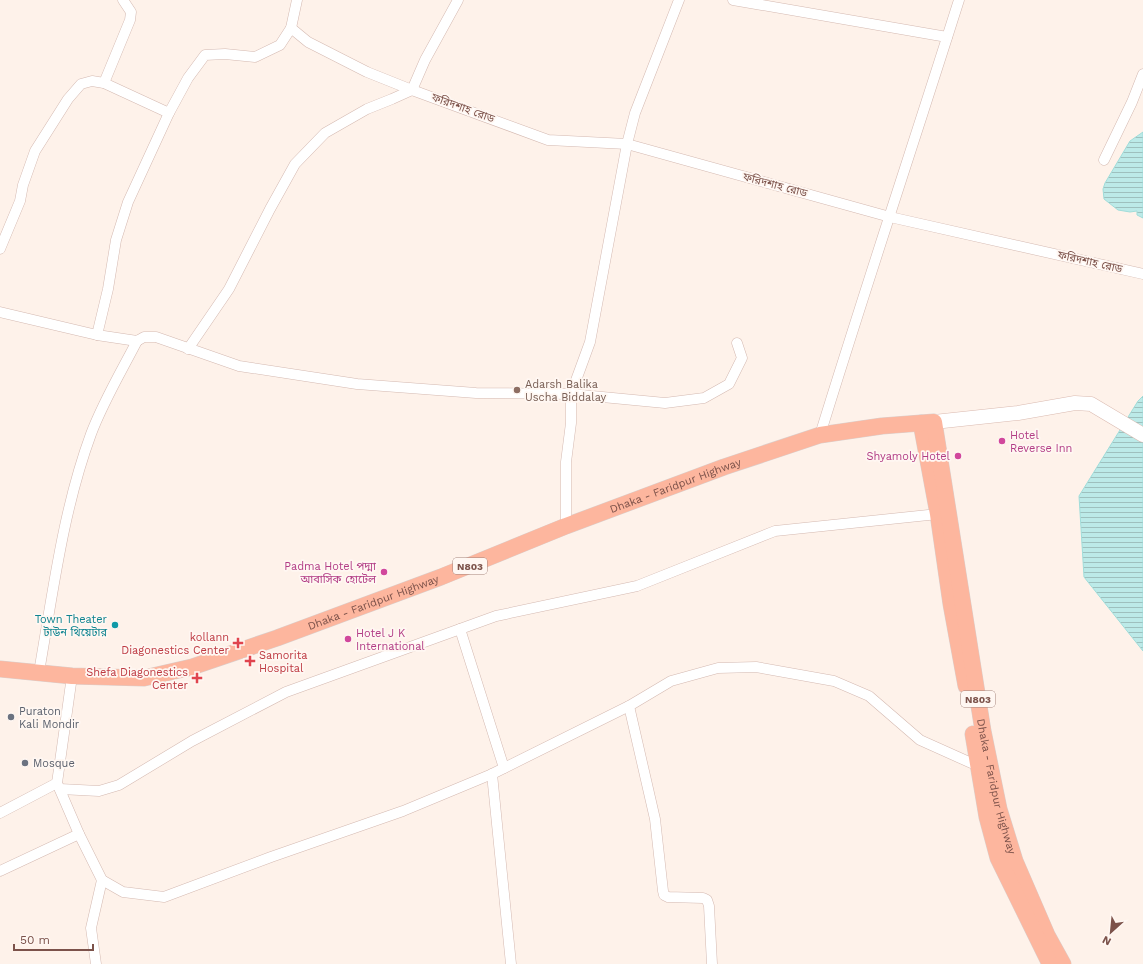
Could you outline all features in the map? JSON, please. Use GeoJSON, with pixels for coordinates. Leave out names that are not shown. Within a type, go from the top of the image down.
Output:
{"type":"FeatureCollection","features":[{"type":"Feature","properties":{"kind":"highway","name":"Dhaka - Faridpur Highway"},"geometry":{"type":"LineString","coordinates":[[0,669],[72,676],[144,678],[192,667],[277,638],[441,577],[566,526],[724,467],[820,435],[882,426],[927,422]]}},
{"type":"Feature","properties":{"kind":"highway","name":"Dhaka - Faridpur Highway"},"geometry":{"type":"LineString","coordinates":[[927,422],[951,604],[967,696],[984,766],[1015,861],[1047,935],[1063,964]]}},
{"type":"Feature","properties":{"kind":"highway","name":"Dhaka - Faridpur Highway"},"geometry":{"type":"LineString","coordinates":[[927,422],[984,766],[987,817],[998,858],[1050,964]]}},
{"type":"Feature","properties":{"kind":"main road"},"geometry":{"type":"LineString","coordinates":[[927,422],[1018,413],[1075,404],[1091,404],[1143,435]]}},
{"type":"Feature","properties":{"kind":"street"},"geometry":{"type":"LineString","coordinates":[[104,83],[130,20],[131,12],[123,0]]}},
{"type":"Feature","properties":{"kind":"street"},"geometry":{"type":"LineString","coordinates":[[97,335],[108,289],[116,240],[128,202],[169,113],[188,78],[205,55],[225,54],[255,57],[280,45],[291,28],[297,0]]}},
{"type":"Feature","properties":{"kind":"street"},"geometry":{"type":"LineString","coordinates":[[188,349],[229,289],[295,164],[325,133],[367,109],[412,90],[425,60],[458,0]]}},
{"type":"Feature","properties":{"kind":"street"},"geometry":{"type":"LineString","coordinates":[[566,526],[566,462],[571,423],[571,394],[590,342],[627,144],[635,113],[679,0]]}},
{"type":"Feature","properties":{"kind":"street"},"geometry":{"type":"LineString","coordinates":[[733,0],[947,37]]}},
{"type":"Feature","properties":{"kind":"street"},"geometry":{"type":"LineString","coordinates":[[820,435],[857,315],[890,217],[959,0]]}},
{"type":"Feature","properties":{"kind":"street","name":"ফরিদশাহ রোড"},"geometry":{"type":"LineString","coordinates":[[291,28],[308,42],[366,72],[548,140],[627,144],[890,217],[1143,274]]}},
{"type":"Feature","properties":{"kind":"street"},"geometry":{"type":"LineString","coordinates":[[1104,160],[1132,102],[1143,74]]}},
{"type":"Feature","properties":{"kind":"street"},"geometry":{"type":"LineString","coordinates":[[0,249],[20,201],[23,185],[35,151],[68,98],[81,84],[92,81],[104,83],[169,113]]}},
{"type":"Feature","properties":{"kind":"street"},"geometry":{"type":"LineString","coordinates":[[0,312],[97,335],[137,342]]}},
{"type":"Feature","properties":{"kind":"street"},"geometry":{"type":"LineString","coordinates":[[39,672],[58,559],[75,482],[91,433],[110,390],[137,342],[144,337],[156,337],[239,366],[357,384],[476,393],[571,394],[665,403],[704,398],[729,384],[742,358],[737,343]]}},
{"type":"Feature","properties":{"kind":"street"},"geometry":{"type":"LineString","coordinates":[[0,813],[58,786],[99,791],[119,785],[192,741],[286,692],[496,616],[637,586],[775,530],[938,514]]}},
{"type":"Feature","properties":{"kind":"street"},"geometry":{"type":"LineString","coordinates":[[460,629],[504,768]]}},
{"type":"Feature","properties":{"kind":"street"},"geometry":{"type":"LineString","coordinates":[[72,676],[58,786],[79,834],[102,880],[123,892],[164,897],[403,811],[492,774],[630,706],[671,681],[718,668],[756,667],[834,681],[869,696],[920,740],[984,766]]}},
{"type":"Feature","properties":{"kind":"street"},"geometry":{"type":"LineString","coordinates":[[630,706],[655,819],[664,895],[668,897],[703,898],[707,900],[709,906],[712,964]]}},
{"type":"Feature","properties":{"kind":"street"},"geometry":{"type":"LineString","coordinates":[[492,774],[510,964]]}},
{"type":"Feature","properties":{"kind":"street"},"geometry":{"type":"LineString","coordinates":[[0,871],[79,834]]}},
{"type":"Feature","properties":{"kind":"street"},"geometry":{"type":"LineString","coordinates":[[96,964],[91,928],[102,880]]}},
{"type":"Feature","properties":{"kind":"water"},"geometry":{"type":"Polygon","coordinates":[[[1143,132],[1143,218],[1137,215],[1137,211],[1130,212],[1118,210],[1104,199],[1103,189],[1130,141],[1143,132]]]}},
{"type":"Feature","properties":{"kind":"water"},"geometry":{"type":"Polygon","coordinates":[[[1143,396],[1143,651],[1084,577],[1079,496],[1138,401],[1143,396]]]}},
{"type":"Feature","properties":{"kind":"place","name":"Adarsh Balika Uscha Biddalay"},"geometry":{"type":"Point","coordinates":[517,390]}},
{"type":"Feature","properties":{"kind":"place","name":"Hotel Reverse Inn"},"geometry":{"type":"Point","coordinates":[1002,441]}},
{"type":"Feature","properties":{"kind":"place","name":"Shyamoly Hotel"},"geometry":{"type":"Point","coordinates":[958,456]}},
{"type":"Feature","properties":{"kind":"place","name":"Padma Hotel পদ্মা আবাসিক হোটেল"},"geometry":{"type":"Point","coordinates":[384,572]}},
{"type":"Feature","properties":{"kind":"place","name":"Town Theater টাউন থিয়েটার"},"geometry":{"type":"Point","coordinates":[115,625]}},
{"type":"Feature","properties":{"kind":"place","name":"Hotel J K International"},"geometry":{"type":"Point","coordinates":[348,639]}},
{"type":"Feature","properties":{"kind":"place","name":"kollann Diagonestics Center"},"geometry":{"type":"Point","coordinates":[238,643]}},
{"type":"Feature","properties":{"kind":"place","name":"Samorita Hospital"},"geometry":{"type":"Point","coordinates":[250,661]}},
{"type":"Feature","properties":{"kind":"place","name":"Shefa Diagonestics Center"},"geometry":{"type":"Point","coordinates":[197,678]}},
{"type":"Feature","properties":{"kind":"place","name":"Puraton Kali Mondir"},"geometry":{"type":"Point","coordinates":[11,717]}},
{"type":"Feature","properties":{"kind":"place","name":"Mosque"},"geometry":{"type":"Point","coordinates":[25,763]}}]}
